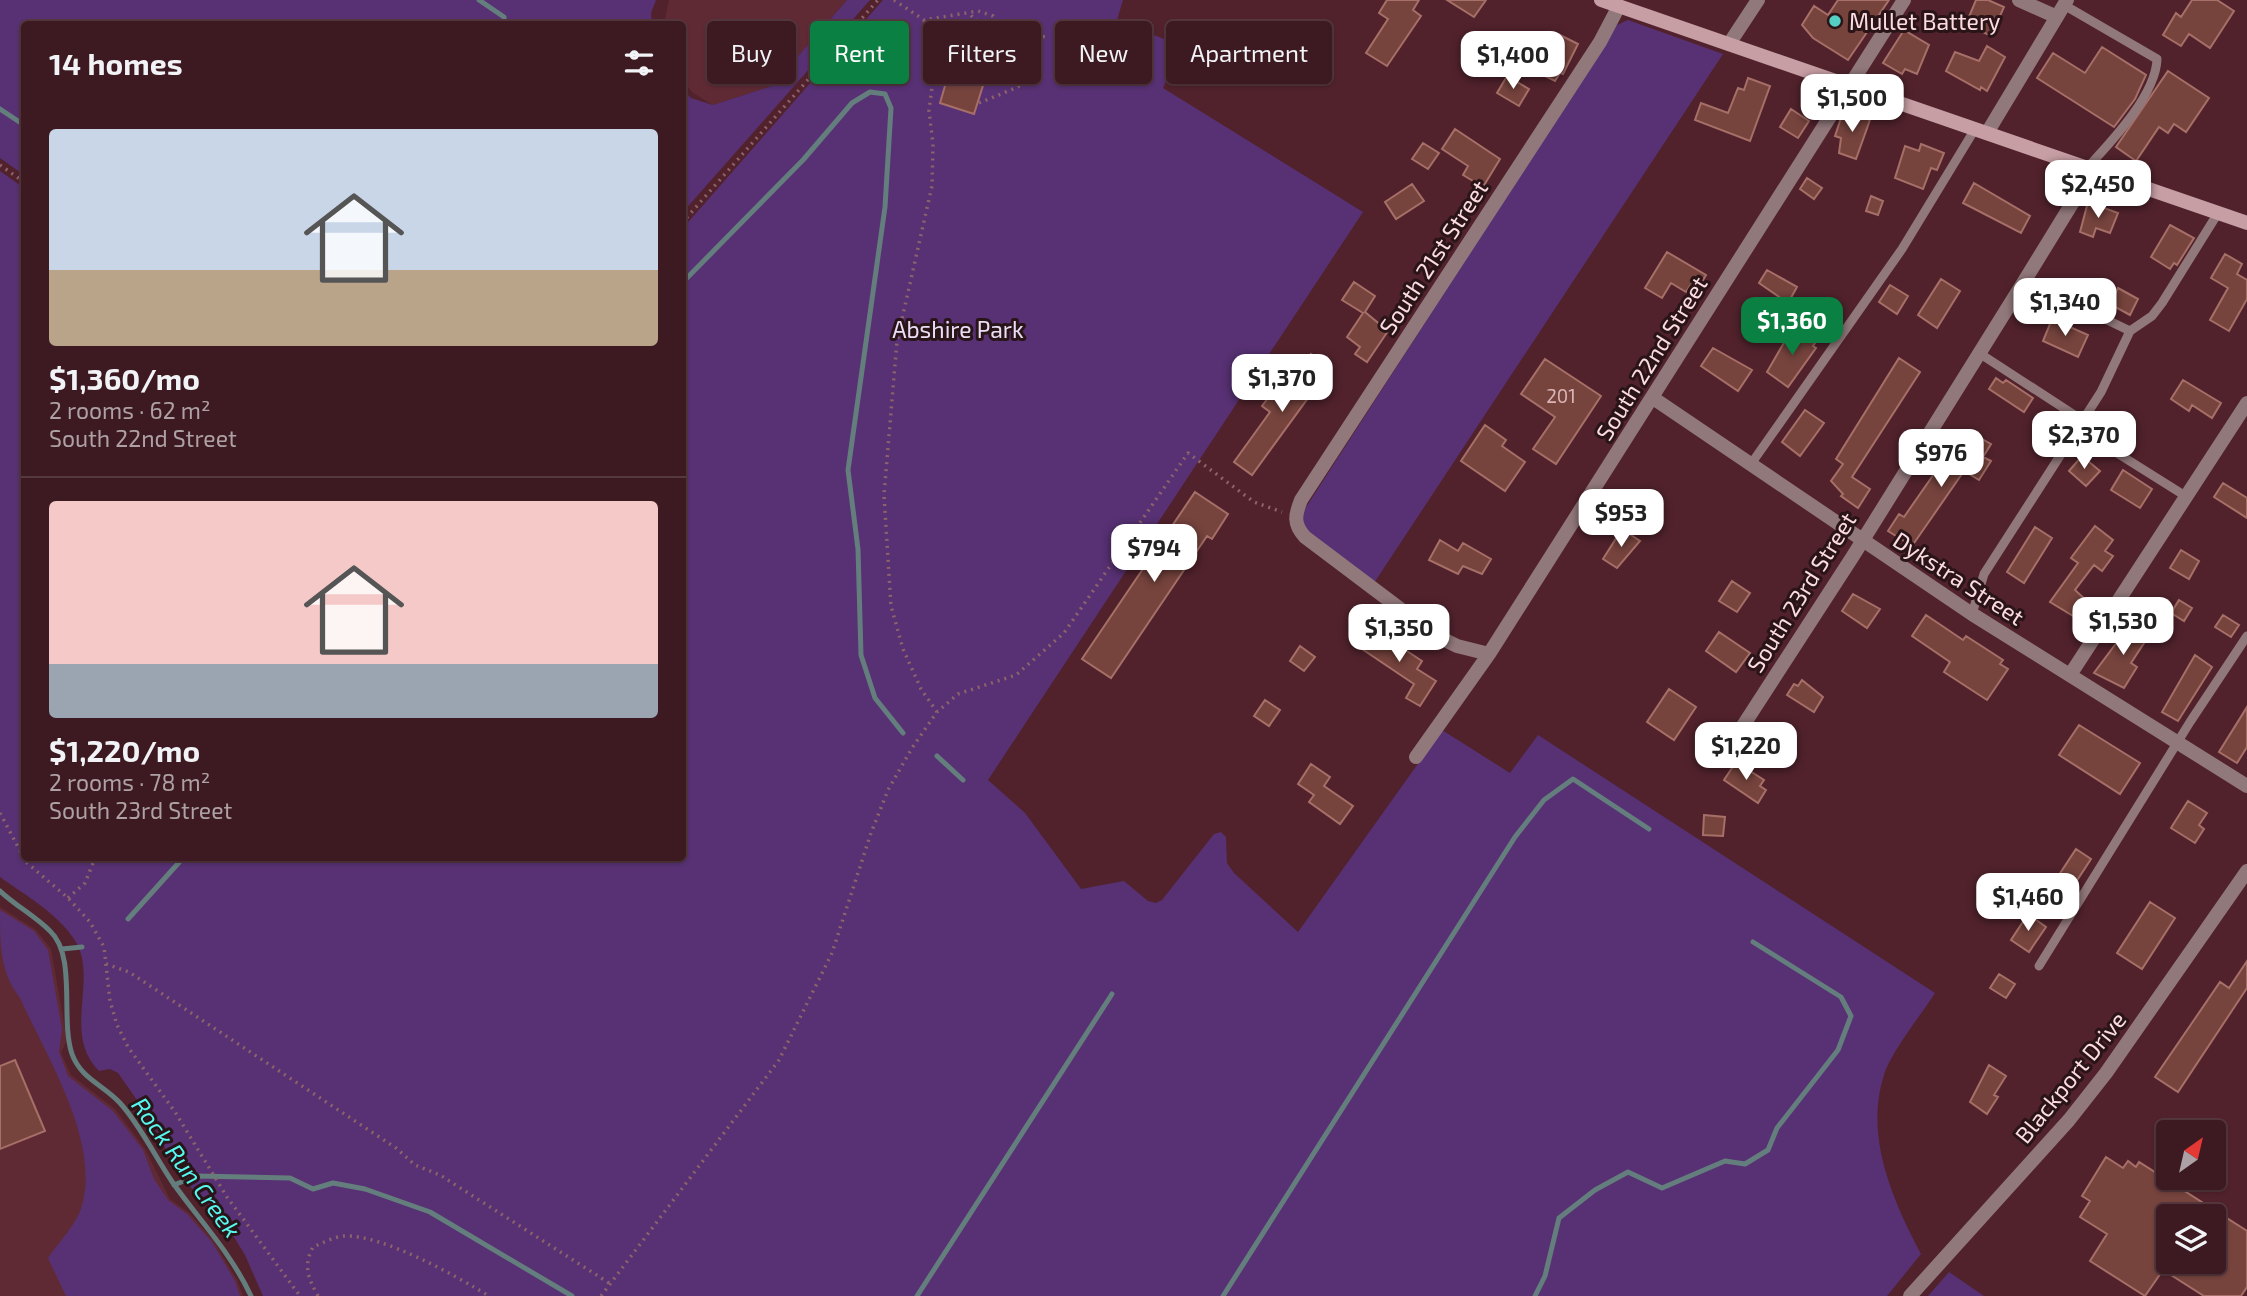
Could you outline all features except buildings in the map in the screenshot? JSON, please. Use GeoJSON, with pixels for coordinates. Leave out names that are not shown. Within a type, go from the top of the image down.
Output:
{"type":"FeatureCollection","features":[{"type":"Feature","properties":{"kind":"main road"},"geometry":{"type":"LineString","coordinates":[[1601,0],[2247,223]]}},
{"type":"Feature","properties":{"kind":"street"},"geometry":{"type":"LineString","coordinates":[[1728,44],[1758,0]]}},
{"type":"Feature","properties":{"kind":"street","name":"South 22nd Street"},"geometry":{"type":"LineString","coordinates":[[1416,757],[1489,654],[1904,0]]}},
{"type":"Feature","properties":{"kind":"street"},"geometry":{"type":"LineString","coordinates":[[1981,131],[2063,7],[2019,0]]}},
{"type":"Feature","properties":{"kind":"street","name":"South 21st Street"},"geometry":{"type":"LineString","coordinates":[[1296,512],[1301,500],[1593,53],[1619,6]]}},
{"type":"Feature","properties":{"kind":"street","name":"South 23rd Street"},"geometry":{"type":"LineString","coordinates":[[1726,752],[2025,280],[2076,197],[2087,168]]}},
{"type":"Feature","properties":{"kind":"street","name":"Dykstra Street"},"geometry":{"type":"LineString","coordinates":[[1653,398],[1972,614],[2247,786]]}},
{"type":"Feature","properties":{"kind":"street"},"geometry":{"type":"LineString","coordinates":[[2070,675],[2247,403]]}},
{"type":"Feature","properties":{"kind":"street"},"geometry":{"type":"LineString","coordinates":[[1296,512],[1297,528],[1305,537],[1435,635],[1457,646],[1489,654]]}},
{"type":"Feature","properties":{"kind":"street","name":"Blackport Drive"},"geometry":{"type":"LineString","coordinates":[[1910,1296],[2069,1120],[2106,1073],[2247,871]]}},
{"type":"Feature","properties":{"kind":"lane"},"geometry":{"type":"LineString","coordinates":[[2063,7],[2157,59],[2157,74],[2137,106],[2087,168]]}},
{"type":"Feature","properties":{"kind":"lane"},"geometry":{"type":"LineString","coordinates":[[1751,464],[1981,131]]}},
{"type":"Feature","properties":{"kind":"lane"},"geometry":{"type":"LineString","coordinates":[[1972,614],[1984,574],[2112,373],[2130,331],[2152,316],[2162,303],[2218,214]]}},
{"type":"Feature","properties":{"kind":"lane"},"geometry":{"type":"LineString","coordinates":[[2025,280],[2130,331]]}},
{"type":"Feature","properties":{"kind":"lane"},"geometry":{"type":"LineString","coordinates":[[1979,353],[2082,420],[2109,447],[2187,497]]}},
{"type":"Feature","properties":{"kind":"lane"},"geometry":{"type":"LineString","coordinates":[[2039,967],[2247,636]]}},
{"type":"Feature","properties":{"kind":"path"},"geometry":{"type":"LineString","coordinates":[[686,218],[878,0]]}},
{"type":"Feature","properties":{"kind":"path"},"geometry":{"type":"LineString","coordinates":[[894,0],[924,20],[978,11],[993,16],[996,21]]}},
{"type":"Feature","properties":{"kind":"path"},"geometry":{"type":"LineString","coordinates":[[970,14],[978,21]]}},
{"type":"Feature","properties":{"kind":"path"},"geometry":{"type":"LineString","coordinates":[[924,20],[934,71],[929,111],[933,144],[932,186],[897,341],[884,495],[891,606],[903,649],[937,712]]}},
{"type":"Feature","properties":{"kind":"path"},"geometry":{"type":"LineString","coordinates":[[1041,36],[1048,38]]}},
{"type":"Feature","properties":{"kind":"path"},"geometry":{"type":"LineString","coordinates":[[979,103],[1020,84]]}},
{"type":"Feature","properties":{"kind":"path"},"geometry":{"type":"LineString","coordinates":[[0,165],[21,179]]}},
{"type":"Feature","properties":{"kind":"path"},"geometry":{"type":"LineString","coordinates":[[601,1296],[779,1060],[832,953],[888,790],[937,712],[958,694],[1016,675],[1055,642],[1188,453],[1254,502],[1272,510],[1296,512]]}},
{"type":"Feature","properties":{"kind":"path"},"geometry":{"type":"LineString","coordinates":[[0,813],[21,853]]}},
{"type":"Feature","properties":{"kind":"path"},"geometry":{"type":"LineString","coordinates":[[25,861],[68,898],[90,922],[104,947],[110,1001],[117,1025],[128,1047],[228,1197],[300,1296]]}},
{"type":"Feature","properties":{"kind":"path"},"geometry":{"type":"LineString","coordinates":[[68,898],[85,883],[95,861]]}},
{"type":"Feature","properties":{"kind":"path"},"geometry":{"type":"LineString","coordinates":[[106,964],[129,972],[396,1148],[415,1165],[440,1175],[609,1283]]}},
{"type":"Feature","properties":{"kind":"path"},"geometry":{"type":"LineString","coordinates":[[318,1296],[306,1270],[307,1259],[313,1247],[344,1236],[371,1239],[453,1275],[489,1296]]}},
{"type":"Feature","properties":{"kind":"shaded area"},"geometry":{"type":"Polygon","coordinates":[[[669,0],[847,0],[829,21],[810,21],[810,42],[796,58],[796,21],[707,21],[707,84],[774,84],[713,105],[686,85],[686,21],[665,21],[669,0]]]}},
{"type":"Feature","properties":{"kind":"shaded area"},"geometry":{"type":"Polygon","coordinates":[[[0,907],[36,930],[51,949],[65,1029],[66,1042],[61,1053],[71,1075],[115,1109],[145,1149],[170,1199],[189,1213],[213,1240],[237,1280],[243,1296],[0,1296],[0,907]]]}},
{"type":"Feature","properties":{"kind":"green space"},"geometry":{"type":"Polygon","coordinates":[[[0,0],[656,0],[651,13],[652,21],[21,21],[21,173],[0,158],[0,0]]]}},
{"type":"Feature","properties":{"kind":"green space"},"geometry":{"type":"Polygon","coordinates":[[[847,0],[870,0],[851,21],[829,21],[847,0]]]}},
{"type":"Feature","properties":{"kind":"green space","name":"Abshire Park"},"geometry":{"type":"Polygon","coordinates":[[[883,0],[1123,0],[1117,20],[1119,21],[1055,21],[1055,84],[1152,84],[1152,34],[1166,40],[1166,81],[1163,88],[1363,212],[988,780],[1025,813],[1081,889],[1124,881],[1148,901],[1156,903],[1162,900],[1214,834],[1221,832],[1226,837],[1227,863],[1234,873],[1298,932],[1442,730],[1510,773],[1538,735],[1935,993],[1888,1066],[1879,1098],[1877,1121],[1884,1168],[1921,1254],[1887,1296],[263,1296],[245,1255],[221,1216],[197,1195],[174,1166],[153,1123],[118,1073],[110,1069],[99,1071],[88,1056],[81,1023],[84,970],[74,939],[50,913],[0,877],[0,171],[21,186],[21,861],[686,861],[686,225],[810,83],[909,84],[909,21],[865,21],[883,0]]]}},
{"type":"Feature","properties":{"kind":"green space"},"geometry":{"type":"Polygon","coordinates":[[[1628,20],[1723,54],[1374,583],[1303,527],[1301,515],[1617,25],[1628,20]]]}},
{"type":"Feature","properties":{"kind":"green space"},"geometry":{"type":"Polygon","coordinates":[[[810,42],[810,68],[796,84],[796,58],[810,42]]]}},
{"type":"Feature","properties":{"kind":"green space"},"geometry":{"type":"Polygon","coordinates":[[[774,84],[796,84],[686,209],[686,93],[691,98],[713,105],[774,84]]]}},
{"type":"Feature","properties":{"kind":"green space"},"geometry":{"type":"Polygon","coordinates":[[[0,910],[34,931],[48,950],[62,1029],[59,1052],[68,1076],[113,1111],[143,1150],[154,1179],[168,1200],[187,1214],[212,1242],[235,1281],[240,1296],[66,1296],[48,1258],[71,1228],[81,1209],[86,1183],[84,1157],[78,1129],[57,1074],[8,978],[1,946],[0,910]]]}},
{"type":"Feature","properties":{"kind":"green space"},"geometry":{"type":"Polygon","coordinates":[[[1949,1272],[1984,1296],[1928,1296],[1949,1272]]]}},
{"type":"Feature","properties":{"kind":"waterway"},"geometry":{"type":"LineString","coordinates":[[479,0],[504,17],[505,21]]}},
{"type":"Feature","properties":{"kind":"waterway"},"geometry":{"type":"LineString","coordinates":[[686,279],[803,160],[852,103],[870,92],[885,94],[891,108],[885,207],[848,470],[858,549],[861,655],[875,698],[903,733]]}},
{"type":"Feature","properties":{"kind":"waterway"},"geometry":{"type":"LineString","coordinates":[[0,109],[21,123]]}},
{"type":"Feature","properties":{"kind":"waterway"},"geometry":{"type":"LineString","coordinates":[[937,756],[963,780]]}},
{"type":"Feature","properties":{"kind":"waterway"},"geometry":{"type":"LineString","coordinates":[[1223,1296],[1515,837],[1544,800],[1573,779],[1649,829]]}},
{"type":"Feature","properties":{"kind":"waterway"},"geometry":{"type":"LineString","coordinates":[[128,919],[180,861]]}},
{"type":"Feature","properties":{"kind":"waterway","name":"Rock Run Creek"},"geometry":{"type":"LineString","coordinates":[[0,891],[50,931],[58,942],[66,972],[69,1040],[76,1063],[128,1112],[173,1183],[234,1266],[251,1296]]}},
{"type":"Feature","properties":{"kind":"waterway"},"geometry":{"type":"LineString","coordinates":[[1535,1296],[1545,1276],[1559,1218],[1595,1190],[1628,1172],[1662,1188],[1725,1161],[1745,1164],[1768,1150],[1777,1128],[1838,1050],[1851,1016],[1841,997],[1753,942]]}},
{"type":"Feature","properties":{"kind":"waterway"},"geometry":{"type":"LineString","coordinates":[[62,949],[82,947]]}},
{"type":"Feature","properties":{"kind":"waterway"},"geometry":{"type":"LineString","coordinates":[[917,1296],[1112,994]]}},
{"type":"Feature","properties":{"kind":"waterway"},"geometry":{"type":"LineString","coordinates":[[174,1185],[196,1176],[290,1178],[313,1189],[333,1183],[365,1189],[430,1212],[572,1296]]}},
{"type":"Feature","properties":{"kind":"place","name":"Mullet Battery"},"geometry":{"type":"Point","coordinates":[1835,21]}}]}
